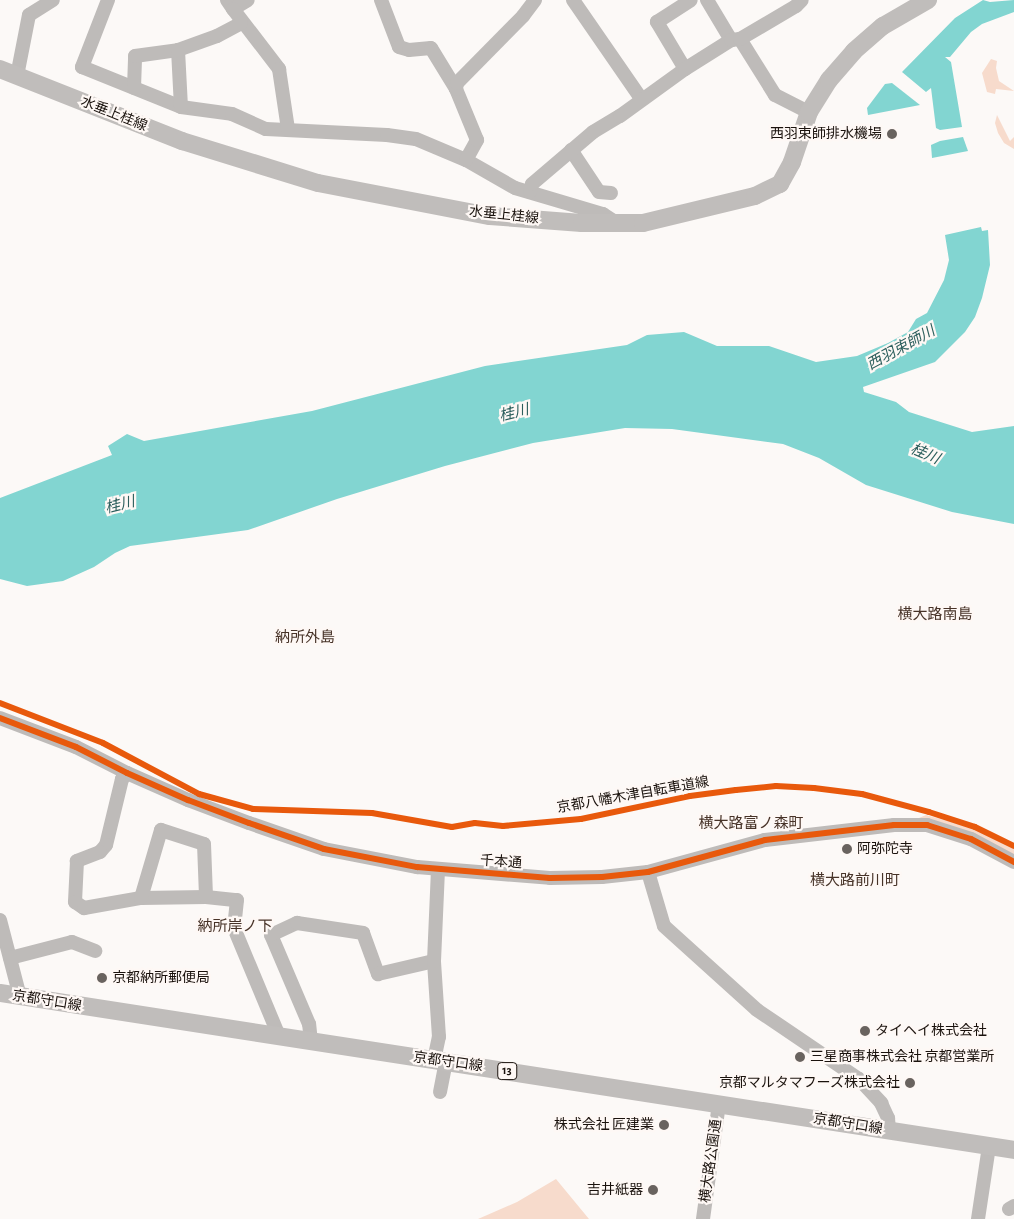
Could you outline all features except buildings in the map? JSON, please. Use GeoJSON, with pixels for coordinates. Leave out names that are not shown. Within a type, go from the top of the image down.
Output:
{"type":"FeatureCollection","features":[{"type":"Feature","properties":{"kind":"main road","name":"水垂上桂線"},"geometry":{"type":"LineString","coordinates":[[0,69],[182,142],[318,183],[490,216],[618,224],[643,223],[684,215],[754,196],[772,190],[780,184],[786,174],[809,112],[829,80],[854,50],[883,26],[928,0]]}},
{"type":"Feature","properties":{"kind":"main road","name":"京都守口線"},"geometry":{"type":"LineString","coordinates":[[0,993],[1014,1150]]}},
{"type":"Feature","properties":{"kind":"street"},"geometry":{"type":"LineString","coordinates":[[17,76],[29,16],[53,0]]}},
{"type":"Feature","properties":{"kind":"street"},"geometry":{"type":"LineString","coordinates":[[108,0],[82,67],[181,107],[232,114],[266,129],[416,138],[466,160],[515,188],[603,214],[618,224]]}},
{"type":"Feature","properties":{"kind":"street"},"geometry":{"type":"LineString","coordinates":[[248,0],[230,5],[241,23],[279,70],[288,129]]}},
{"type":"Feature","properties":{"kind":"street"},"geometry":{"type":"LineString","coordinates":[[381,0],[399,47],[409,50],[430,48],[456,89],[477,140],[466,160]]}},
{"type":"Feature","properties":{"kind":"street"},"geometry":{"type":"LineString","coordinates":[[456,89],[457,83],[523,16],[535,0]]}},
{"type":"Feature","properties":{"kind":"street"},"geometry":{"type":"LineString","coordinates":[[573,0],[642,100]]}},
{"type":"Feature","properties":{"kind":"street"},"geometry":{"type":"LineString","coordinates":[[685,69],[656,22],[691,0]]}},
{"type":"Feature","properties":{"kind":"street"},"geometry":{"type":"LineString","coordinates":[[707,0],[775,95],[809,112]]}},
{"type":"Feature","properties":{"kind":"street"},"geometry":{"type":"LineString","coordinates":[[530,192],[532,184],[592,132],[642,100],[685,69],[797,2]]}},
{"type":"Feature","properties":{"kind":"street"},"geometry":{"type":"LineString","coordinates":[[134,88],[135,56],[178,50],[217,36],[241,23]]}},
{"type":"Feature","properties":{"kind":"street"},"geometry":{"type":"LineString","coordinates":[[178,50],[181,107]]}},
{"type":"Feature","properties":{"kind":"street"},"geometry":{"type":"LineString","coordinates":[[571,150],[599,192],[611,193]]}},
{"type":"Feature","properties":{"kind":"street","name":"千本通"},"geometry":{"type":"LineString","coordinates":[[0,718],[76,747],[188,800],[324,849],[438,870],[550,878],[602,877],[648,872],[765,840],[894,825],[927,825],[971,839],[1014,862]]}},
{"type":"Feature","properties":{"kind":"street"},"geometry":{"type":"LineString","coordinates":[[128,773],[122,779],[106,845],[100,852],[77,861],[75,902],[84,908],[141,898],[237,900],[234,928],[279,1036]]}},
{"type":"Feature","properties":{"kind":"street"},"geometry":{"type":"LineString","coordinates":[[141,898],[161,830],[204,844],[206,898]]}},
{"type":"Feature","properties":{"kind":"street"},"geometry":{"type":"LineString","coordinates":[[438,870],[434,961],[439,1037],[440,1092]]}},
{"type":"Feature","properties":{"kind":"street"},"geometry":{"type":"LineString","coordinates":[[648,872],[664,926],[757,1010],[860,1079],[881,1103],[888,1118],[889,1130]]}},
{"type":"Feature","properties":{"kind":"street"},"geometry":{"type":"LineString","coordinates":[[0,920],[20,997]]}},
{"type":"Feature","properties":{"kind":"street"},"geometry":{"type":"LineString","coordinates":[[311,1042],[308,1024],[271,935],[297,923],[363,933],[378,974],[434,961]]}},
{"type":"Feature","properties":{"kind":"street"},"geometry":{"type":"LineString","coordinates":[[10,958],[72,942],[95,951]]}},
{"type":"Feature","properties":{"kind":"street","name":"横大路公園通"},"geometry":{"type":"LineString","coordinates":[[702,1219],[719,1104]]}},
{"type":"Feature","properties":{"kind":"street"},"geometry":{"type":"LineString","coordinates":[[978,1219],[989,1146]]}},
{"type":"Feature","properties":{"kind":"shaded area"},"geometry":{"type":"Polygon","coordinates":[[[991,59],[997,61],[996,68],[999,81],[1014,91],[996,89],[995,94],[987,92],[982,73],[991,59]]]}},
{"type":"Feature","properties":{"kind":"shaded area"},"geometry":{"type":"Polygon","coordinates":[[[997,115],[1010,141],[1014,137],[1014,149],[1004,143],[998,133],[995,123],[997,115]]]}},
{"type":"Feature","properties":{"kind":"shaded area"},"geometry":{"type":"Polygon","coordinates":[[[926,815],[977,829],[1014,848],[1014,859],[912,821],[926,815]]]}},
{"type":"Feature","properties":{"kind":"shaded area"},"geometry":{"type":"Polygon","coordinates":[[[556,1179],[589,1219],[478,1219],[517,1202],[556,1179]]]}},
{"type":"Feature","properties":{"kind":"water"},"geometry":{"type":"Polygon","coordinates":[[[983,0],[990,2],[1014,0],[1014,12],[982,24],[971,32],[950,57],[945,57],[951,62],[962,127],[940,130],[936,128],[931,88],[926,92],[902,72],[955,18],[983,0]]]}},
{"type":"Feature","properties":{"kind":"water"},"geometry":{"type":"Polygon","coordinates":[[[892,83],[920,105],[868,115],[867,108],[885,84],[892,83]]]}},
{"type":"Feature","properties":{"kind":"water"},"geometry":{"type":"Polygon","coordinates":[[[963,137],[968,151],[932,158],[931,145],[940,141],[963,137]]]}},
{"type":"Feature","properties":{"kind":"water"},"geometry":{"type":"Polygon","coordinates":[[[981,227],[982,231],[988,230],[990,265],[975,317],[965,332],[935,362],[863,387],[864,392],[896,402],[909,412],[972,432],[1014,426],[1014,524],[952,512],[866,485],[819,458],[783,444],[672,429],[625,428],[533,443],[445,466],[337,499],[248,530],[130,546],[115,553],[94,567],[63,581],[27,586],[0,579],[0,498],[112,455],[108,446],[127,434],[144,441],[312,411],[485,366],[627,345],[647,335],[684,332],[717,346],[769,346],[816,362],[857,356],[908,332],[916,319],[927,313],[944,280],[949,260],[945,235],[981,227]]]}},
{"type":"Feature","properties":{"kind":"cycle path","name":"京都八幡木津自転車道線"},"geometry":{"type":"LineString","coordinates":[[0,703],[103,743],[199,794],[253,809],[372,813],[452,827],[475,823],[503,826],[581,819],[690,796],[776,786],[814,788],[862,794],[929,812],[975,827],[1014,846]]}},
{"type":"Feature","properties":{"kind":"cycle path"},"geometry":{"type":"LineString","coordinates":[[0,718],[76,747],[127,773],[188,800],[249,823],[324,849],[417,867],[550,878],[602,877],[648,872],[765,840],[894,825],[927,825],[971,839],[1014,862]]}},
{"type":"Feature","properties":{"kind":"place","name":"西羽束師排水機場"},"geometry":{"type":"Point","coordinates":[892,134]}},
{"type":"Feature","properties":{"kind":"place","name":"阿弥陀寺"},"geometry":{"type":"Point","coordinates":[847,849]}},
{"type":"Feature","properties":{"kind":"place","name":"京都納所郵便局"},"geometry":{"type":"Point","coordinates":[102,978]}},
{"type":"Feature","properties":{"kind":"place","name":"タイヘイ株式会社"},"geometry":{"type":"Point","coordinates":[865,1031]}},
{"type":"Feature","properties":{"kind":"place","name":"三星商事株式会社 京都営業所"},"geometry":{"type":"Point","coordinates":[800,1057]}},
{"type":"Feature","properties":{"kind":"place","name":"京都マルタマフーズ株式会社"},"geometry":{"type":"Point","coordinates":[910,1083]}},
{"type":"Feature","properties":{"kind":"place","name":"株式会社 匠建業"},"geometry":{"type":"Point","coordinates":[664,1125]}},
{"type":"Feature","properties":{"kind":"place","name":"吉井紙器"},"geometry":{"type":"Point","coordinates":[653,1190]}},
{"type":"Feature","properties":{"kind":"district","name":"横大路南島"},"geometry":{"type":"Point","coordinates":[935,615]}},
{"type":"Feature","properties":{"kind":"district","name":"納所外島"},"geometry":{"type":"Point","coordinates":[305,638]}},
{"type":"Feature","properties":{"kind":"district","name":"横大路富ノ森町"},"geometry":{"type":"Point","coordinates":[751,824]}},
{"type":"Feature","properties":{"kind":"district","name":"横大路前川町"},"geometry":{"type":"Point","coordinates":[855,881]}},
{"type":"Feature","properties":{"kind":"district","name":"納所岸ノ下"},"geometry":{"type":"Point","coordinates":[235,927]}},
{"type":"Feature","properties":{"kind":"water label","name":"西羽束師川"},"geometry":{"type":"Point","coordinates":[901,348]}},
{"type":"Feature","properties":{"kind":"water label","name":"桂川"},"geometry":{"type":"Point","coordinates":[514,413]}},
{"type":"Feature","properties":{"kind":"water label","name":"桂川"},"geometry":{"type":"Point","coordinates":[925,454]}},
{"type":"Feature","properties":{"kind":"water label","name":"桂川"},"geometry":{"type":"Point","coordinates":[120,505]}}]}
